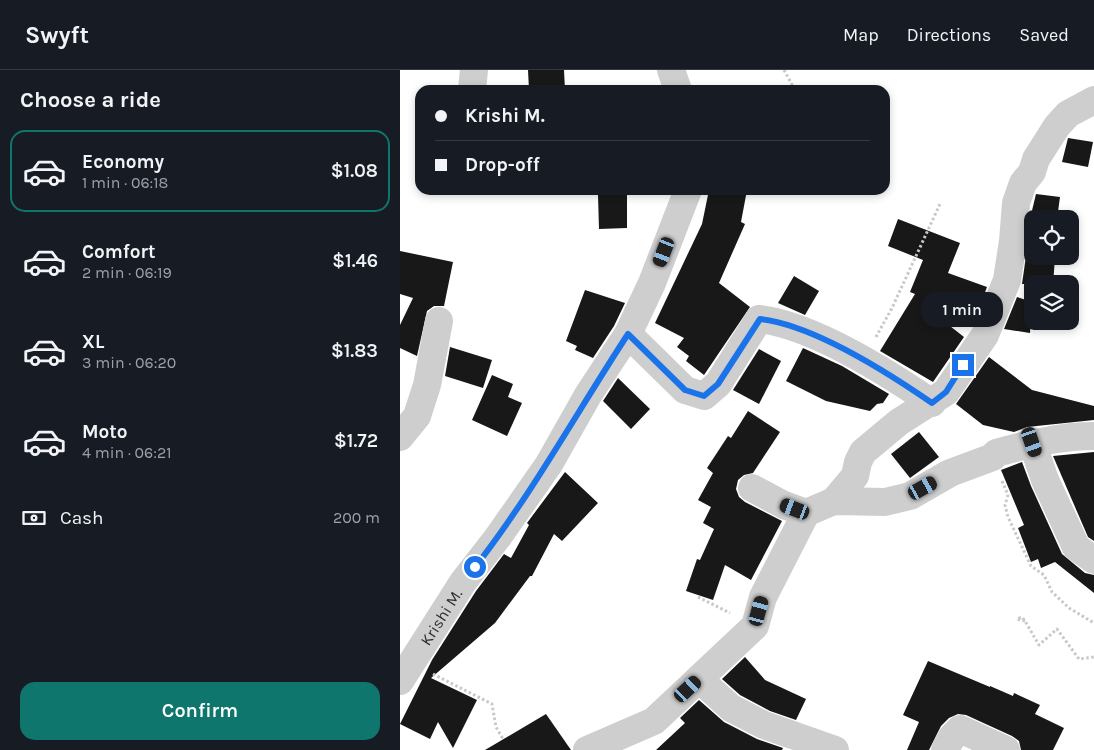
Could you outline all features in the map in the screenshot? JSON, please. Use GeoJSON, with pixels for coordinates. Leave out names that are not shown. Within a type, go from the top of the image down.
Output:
{"type":"FeatureCollection","features":[{"type":"Feature","properties":{"kind":"street"},"geometry":{"type":"LineString","coordinates":[[472,85],[474,70]]}},
{"type":"Feature","properties":{"kind":"street"},"geometry":{"type":"LineString","coordinates":[[671,70],[676,85]]}},
{"type":"Feature","properties":{"kind":"street"},"geometry":{"type":"LineString","coordinates":[[587,750],[654,721],[755,626],[763,596],[806,514],[834,501],[855,476],[858,462],[863,452],[899,422],[932,403],[946,392],[985,335],[1007,280],[1014,241],[1016,203],[1023,183],[1035,166],[1036,158],[1068,114],[1094,100]]}},
{"type":"Feature","properties":{"kind":"street","name":"Krishi M."},"geometry":{"type":"LineString","coordinates":[[405,674],[463,582],[498,537],[548,464],[588,395],[628,334],[652,283],[686,195]]}},
{"type":"Feature","properties":{"kind":"street"},"geometry":{"type":"LineString","coordinates":[[628,334],[685,390],[704,396],[718,384],[760,319],[777,321],[860,357],[932,403]]}},
{"type":"Feature","properties":{"kind":"street"},"geometry":{"type":"LineString","coordinates":[[400,437],[417,416],[427,386],[440,321]]}},
{"type":"Feature","properties":{"kind":"street"},"geometry":{"type":"LineString","coordinates":[[834,501],[885,502],[910,496],[950,473],[993,457],[996,453],[1032,442],[1071,436],[1094,436]]}},
{"type":"Feature","properties":{"kind":"street"},"geometry":{"type":"LineString","coordinates":[[1032,442],[1045,480],[1076,547],[1094,560]]}},
{"type":"Feature","properties":{"kind":"street"},"geometry":{"type":"LineString","coordinates":[[752,488],[806,514]]}},
{"type":"Feature","properties":{"kind":"street"},"geometry":{"type":"LineString","coordinates":[[699,679],[731,708],[764,726],[835,750]]}},
{"type":"Feature","properties":{"kind":"street"},"geometry":{"type":"LineString","coordinates":[[946,750],[952,737],[960,729],[1006,750]]}},
{"type":"Feature","properties":{"kind":"path"},"geometry":{"type":"LineString","coordinates":[[784,70],[792,85]]}},
{"type":"Feature","properties":{"kind":"path"},"geometry":{"type":"LineString","coordinates":[[860,357],[873,341],[892,308],[940,204]]}},
{"type":"Feature","properties":{"kind":"path"},"geometry":{"type":"LineString","coordinates":[[993,457],[1008,495],[1006,505],[1008,517],[1031,566],[1044,575],[1052,592],[1069,608],[1094,623]]}},
{"type":"Feature","properties":{"kind":"path"},"geometry":{"type":"LineString","coordinates":[[698,596],[755,626]]}},
{"type":"Feature","properties":{"kind":"path"},"geometry":{"type":"LineString","coordinates":[[1025,621],[1040,645],[1057,629],[1079,659],[1094,657]]}},
{"type":"Feature","properties":{"kind":"path"},"geometry":{"type":"LineString","coordinates":[[405,674],[420,667],[449,684],[479,696],[492,704],[496,727],[502,739]]}},
{"type":"Feature","properties":{"kind":"building"},"geometry":{"type":"Polygon","coordinates":[[[528,70],[564,70],[565,85],[529,85],[528,70]]]}},
{"type":"Feature","properties":{"kind":"building"},"geometry":{"type":"Polygon","coordinates":[[[1068,138],[1093,142],[1088,167],[1062,162],[1068,138]]]}},
{"type":"Feature","properties":{"kind":"building"},"geometry":{"type":"Polygon","coordinates":[[[1036,194],[1060,197],[1058,210],[1032,210],[1036,194]]]}},
{"type":"Feature","properties":{"kind":"building"},"geometry":{"type":"Polygon","coordinates":[[[598,195],[627,195],[627,228],[599,229],[598,195]]]}},
{"type":"Feature","properties":{"kind":"building"},"geometry":{"type":"Polygon","coordinates":[[[708,195],[746,195],[741,222],[745,224],[719,283],[750,307],[704,375],[686,361],[689,356],[677,347],[684,338],[655,323],[702,224],[708,195]]]}},
{"type":"Feature","properties":{"kind":"building"},"geometry":{"type":"Polygon","coordinates":[[[898,219],[960,243],[948,273],[987,287],[973,324],[941,319],[964,337],[933,382],[880,351],[915,294],[910,292],[923,260],[888,246],[898,219]]]}},
{"type":"Feature","properties":{"kind":"building"},"geometry":{"type":"Polygon","coordinates":[[[400,251],[453,262],[444,306],[434,306],[427,311],[417,356],[400,348],[400,325],[413,298],[400,294],[400,251]]]}},
{"type":"Feature","properties":{"kind":"building"},"geometry":{"type":"Polygon","coordinates":[[[1025,265],[1054,265],[1054,275],[1024,275],[1024,284],[1022,284],[1025,265]]]}},
{"type":"Feature","properties":{"kind":"building"},"geometry":{"type":"Polygon","coordinates":[[[794,276],[819,291],[805,315],[778,303],[794,276]]]}},
{"type":"Feature","properties":{"kind":"building"},"geometry":{"type":"Polygon","coordinates":[[[585,290],[625,303],[614,326],[593,358],[575,350],[577,346],[566,341],[585,290]]]}},
{"type":"Feature","properties":{"kind":"building"},"geometry":{"type":"Polygon","coordinates":[[[1017,297],[1024,299],[1024,330],[1030,330],[1030,333],[1004,329],[1017,297]]]}},
{"type":"Feature","properties":{"kind":"building"},"geometry":{"type":"Polygon","coordinates":[[[450,347],[492,360],[483,388],[445,376],[450,347]]]}},
{"type":"Feature","properties":{"kind":"building"},"geometry":{"type":"Polygon","coordinates":[[[803,348],[842,366],[889,394],[883,403],[877,404],[870,411],[826,401],[786,381],[803,348]]]}},
{"type":"Feature","properties":{"kind":"building"},"geometry":{"type":"Polygon","coordinates":[[[759,349],[781,361],[759,404],[733,390],[759,349]]]}},
{"type":"Feature","properties":{"kind":"building"},"geometry":{"type":"Polygon","coordinates":[[[989,357],[1032,390],[1094,406],[1094,420],[1027,427],[1014,432],[983,425],[956,404],[989,357]]]}},
{"type":"Feature","properties":{"kind":"building"},"geometry":{"type":"Polygon","coordinates":[[[492,375],[513,384],[508,397],[522,403],[507,436],[472,420],[492,375]]]}},
{"type":"Feature","properties":{"kind":"building"},"geometry":{"type":"Polygon","coordinates":[[[618,378],[650,409],[631,429],[603,401],[618,378]]]}},
{"type":"Feature","properties":{"kind":"building"},"geometry":{"type":"Polygon","coordinates":[[[748,411],[780,432],[753,473],[744,475],[738,480],[736,489],[739,497],[745,502],[782,521],[751,580],[725,565],[713,600],[686,591],[697,559],[700,560],[714,529],[703,523],[711,507],[698,500],[713,473],[707,468],[728,436],[731,438],[748,411]]]}},
{"type":"Feature","properties":{"kind":"building"},"geometry":{"type":"Polygon","coordinates":[[[919,432],[939,457],[910,478],[891,454],[919,432]]]}},
{"type":"Feature","properties":{"kind":"building"},"geometry":{"type":"Polygon","coordinates":[[[1094,452],[1094,541],[1088,537],[1053,456],[1094,452]]]}},
{"type":"Feature","properties":{"kind":"building"},"geometry":{"type":"Polygon","coordinates":[[[1022,462],[1062,554],[1085,573],[1094,575],[1094,593],[1055,562],[1041,568],[1038,559],[1031,562],[1018,528],[1024,525],[1001,470],[1022,462]]]}},
{"type":"Feature","properties":{"kind":"building"},"geometry":{"type":"Polygon","coordinates":[[[565,472],[598,503],[562,541],[554,534],[532,576],[530,576],[495,623],[431,678],[477,700],[453,748],[438,722],[430,739],[400,724],[432,660],[476,591],[504,554],[511,558],[529,525],[527,523],[565,472]]]}},
{"type":"Feature","properties":{"kind":"building"},"geometry":{"type":"Polygon","coordinates":[[[745,657],[765,680],[806,699],[796,720],[770,711],[740,695],[722,679],[745,657]]]}},
{"type":"Feature","properties":{"kind":"building"},"geometry":{"type":"Polygon","coordinates":[[[928,661],[1013,696],[1014,693],[1040,705],[1035,714],[1064,728],[1053,750],[1021,750],[1019,741],[1012,736],[966,715],[958,714],[949,718],[941,726],[929,750],[907,750],[919,722],[903,715],[928,661]]]}},
{"type":"Feature","properties":{"kind":"building"},"geometry":{"type":"Polygon","coordinates":[[[699,700],[724,722],[757,739],[783,748],[782,750],[656,750],[685,723],[680,718],[699,700]]]}},
{"type":"Feature","properties":{"kind":"building"},"geometry":{"type":"Polygon","coordinates":[[[546,714],[571,750],[485,750],[546,714]]]}},
{"type":"Feature","properties":{"kind":"route"},"geometry":{"type":"LineString","coordinates":[[475,567],[548,464],[588,395],[628,334],[685,390],[704,396],[718,384],[760,319],[777,321],[860,357],[868,364],[909,387],[932,403],[946,392],[963,365]]}}]}
